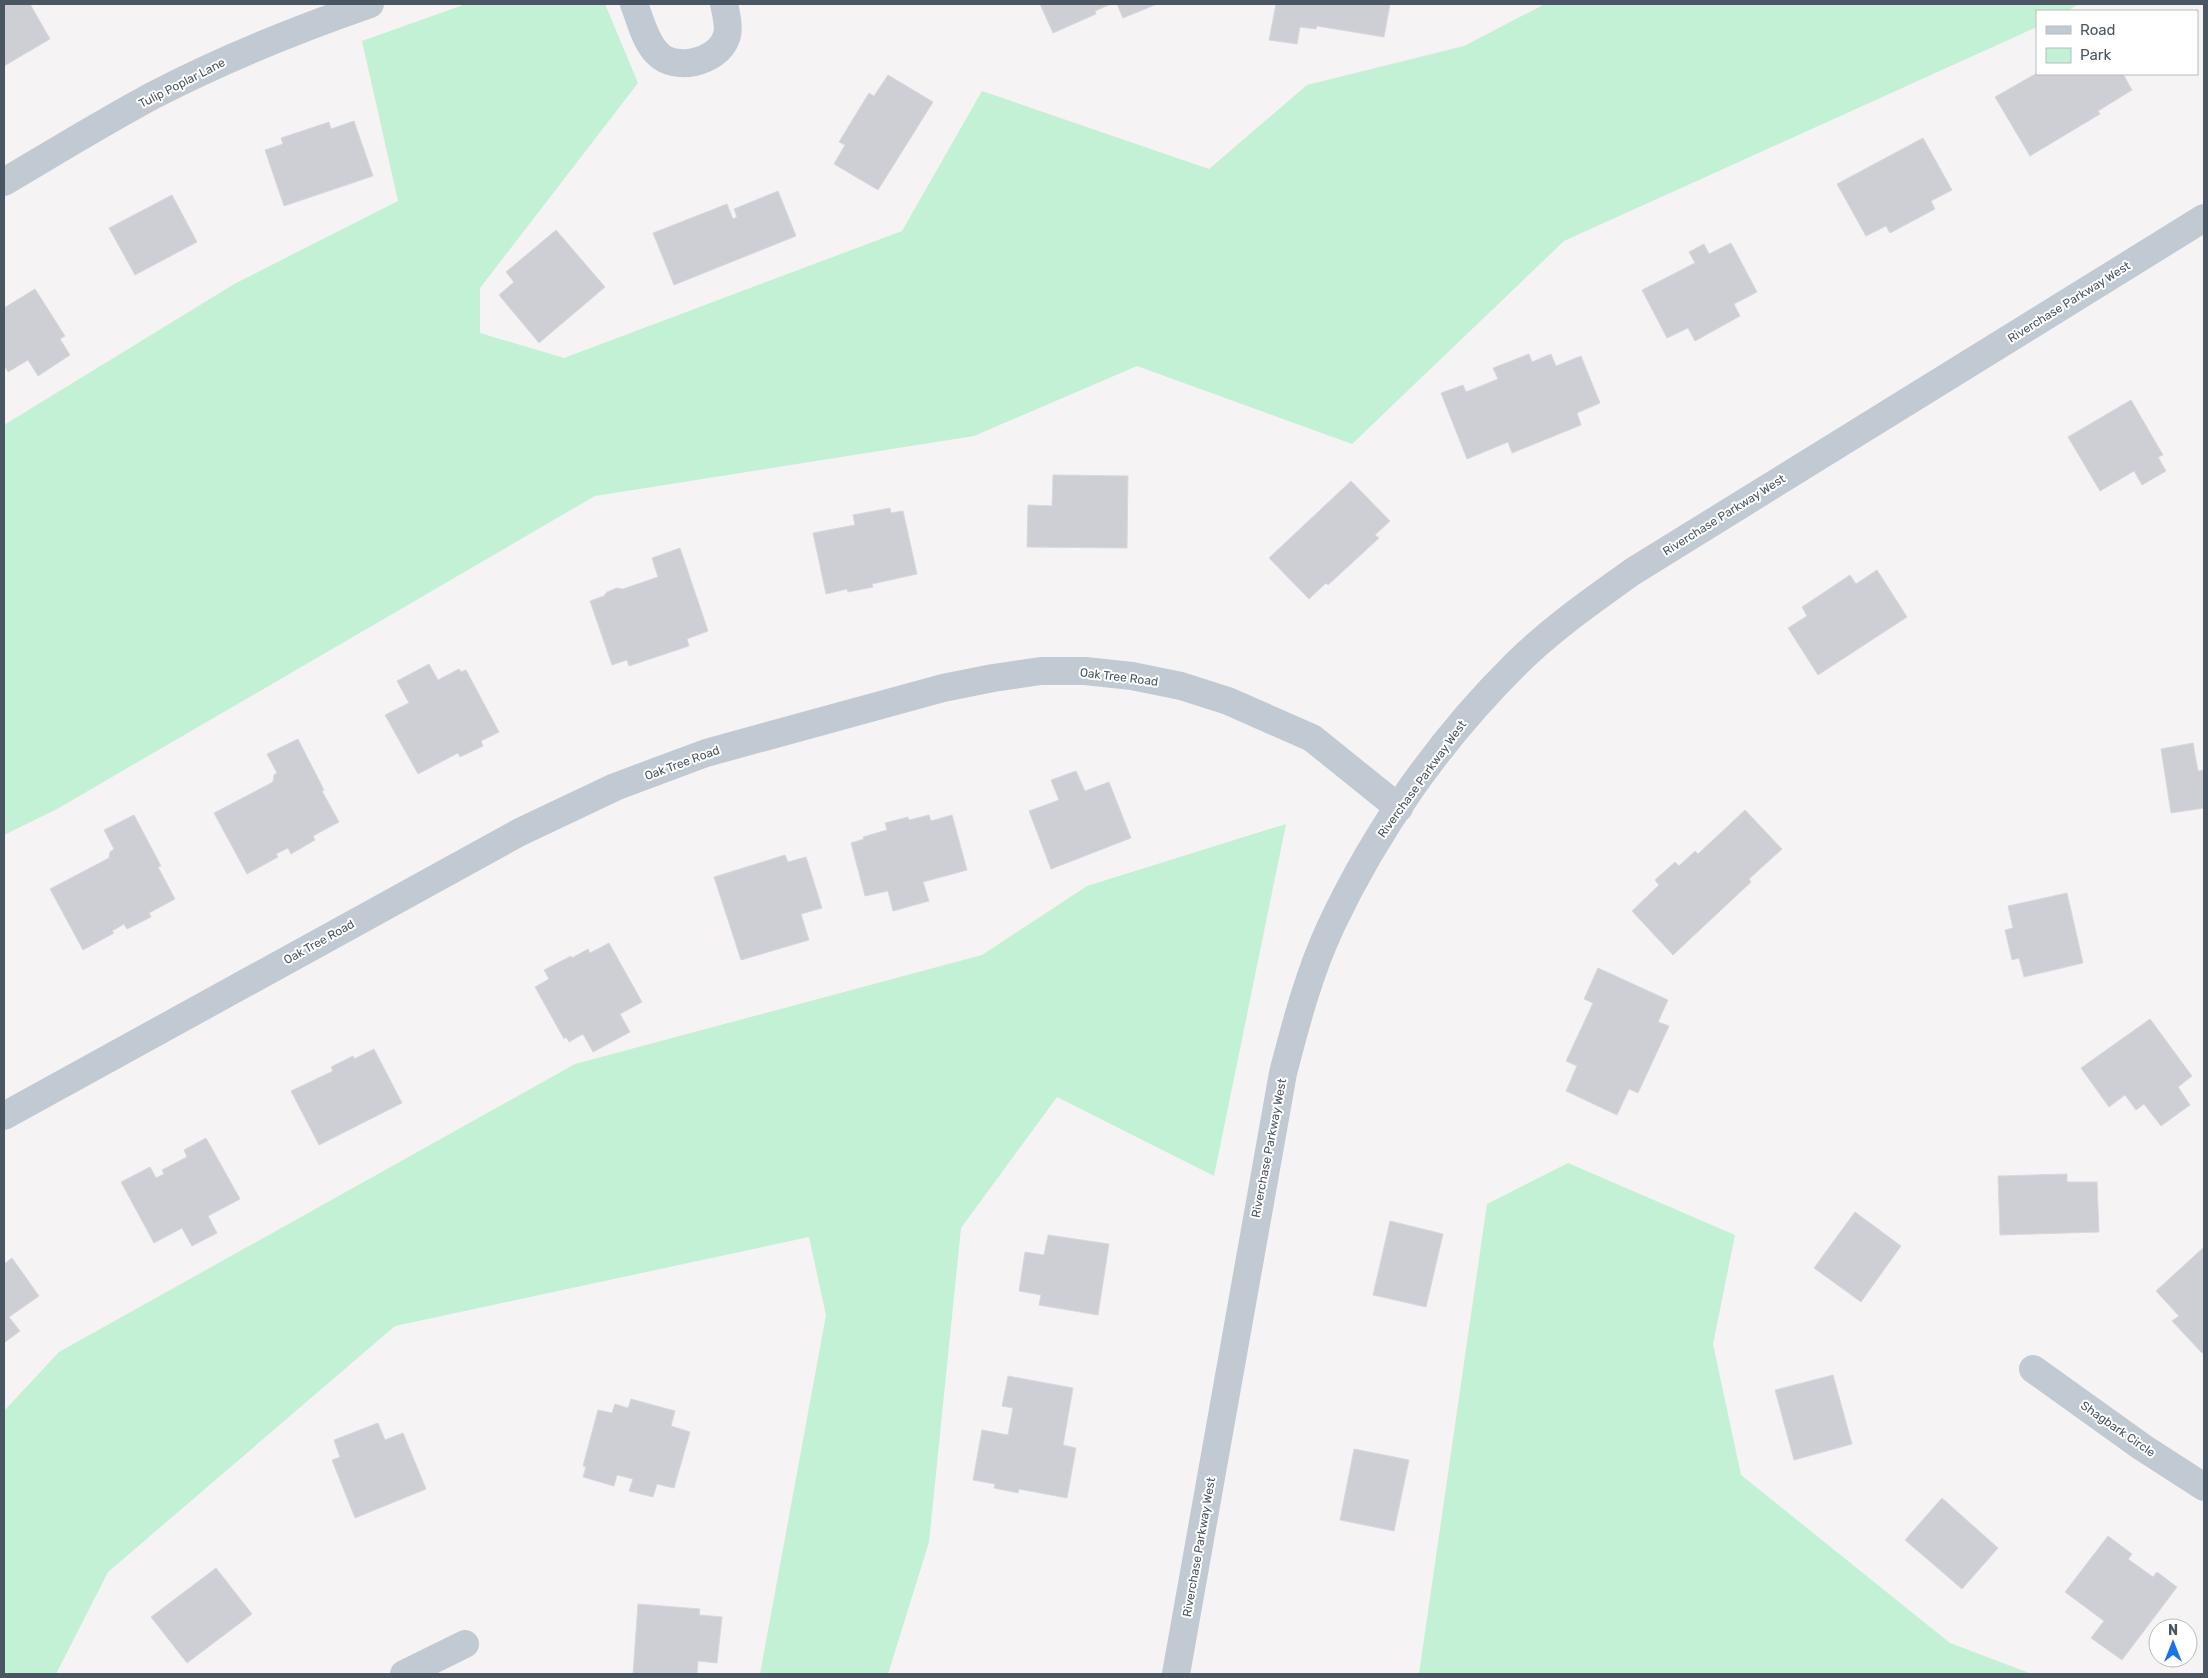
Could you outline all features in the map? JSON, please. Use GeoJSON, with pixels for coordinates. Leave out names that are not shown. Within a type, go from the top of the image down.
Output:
{"type":"FeatureCollection","features":[{"type":"Feature","properties":{"kind":"street","name":"Tulip Poplar Lane"},"geometry":{"type":"LineString","coordinates":[[4,182],[152,96],[213,66],[290,32],[370,4]]}},
{"type":"Feature","properties":{"kind":"street"},"geometry":{"type":"LineString","coordinates":[[634,4],[656,52],[666,61],[681,63],[700,61],[714,54],[726,38],[724,4]]}},
{"type":"Feature","properties":{"kind":"street","name":"Riverchase Parkway West"},"geometry":{"type":"LineString","coordinates":[[1176,1674],[1283,1073],[1305,992],[1331,926],[1370,851],[1398,808],[1454,730],[1516,663],[1572,616],[1632,572],[2204,218]]}},
{"type":"Feature","properties":{"kind":"street","name":"Oak Tree Road"},"geometry":{"type":"LineString","coordinates":[[4,1116],[520,832],[615,787],[706,753],[943,688],[993,678],[1041,672],[1085,671],[1132,676],[1181,686],[1228,701],[1312,738],[1398,808]]}},
{"type":"Feature","properties":{"kind":"street","name":"Shagbark Circle"},"geometry":{"type":"LineString","coordinates":[[2033,1369],[2142,1447],[2204,1487]]}},
{"type":"Feature","properties":{"kind":"street"},"geometry":{"type":"LineString","coordinates":[[404,1674],[464,1644]]}},
{"type":"Feature","properties":{"kind":"green space"},"geometry":{"type":"Polygon","coordinates":[[[466,4],[605,4],[638,83],[480,288],[480,333],[564,358],[902,231],[982,91],[1209,169],[1307,85],[1464,46],[1545,4],[2078,4],[2069,10],[2036,10],[2036,27],[1564,241],[1352,444],[1137,366],[974,436],[595,496],[57,809],[4,835],[4,425],[236,283],[398,201],[362,41],[466,4]]]}},
{"type":"Feature","properties":{"kind":"green space"},"geometry":{"type":"Polygon","coordinates":[[[1286,824],[1214,1176],[1057,1097],[961,1228],[929,1542],[888,1674],[760,1674],[826,1315],[809,1237],[395,1326],[108,1572],[56,1674],[4,1674],[4,1411],[59,1352],[575,1064],[982,955],[1087,886],[1286,824]]]}},
{"type":"Feature","properties":{"kind":"green space"},"geometry":{"type":"Polygon","coordinates":[[[1568,1163],[1735,1235],[1713,1344],[1741,1475],[1950,1643],[2032,1674],[1419,1674],[1487,1204],[1568,1163]]]}},
{"type":"Feature","properties":{"kind":"building"},"geometry":{"type":"Polygon","coordinates":[[[4,4],[30,4],[50,39],[4,66],[4,4]]]}},
{"type":"Feature","properties":{"kind":"building"},"geometry":{"type":"Polygon","coordinates":[[[1040,4],[1111,4],[1095,11],[1096,14],[1053,33],[1040,4]]]}},
{"type":"Feature","properties":{"kind":"building"},"geometry":{"type":"Polygon","coordinates":[[[1117,4],[1157,4],[1123,18],[1117,4]]]}},
{"type":"Feature","properties":{"kind":"building"},"geometry":{"type":"Polygon","coordinates":[[[1276,4],[1390,4],[1384,37],[1317,26],[1316,29],[1300,27],[1297,44],[1269,40],[1276,4]]]}},
{"type":"Feature","properties":{"kind":"building"},"geometry":{"type":"Polygon","coordinates":[[[2036,74],[2124,75],[2132,90],[2098,111],[2100,114],[2030,156],[1995,97],[2036,74]]]}},
{"type":"Feature","properties":{"kind":"building"},"geometry":{"type":"Polygon","coordinates":[[[888,75],[933,102],[878,190],[834,164],[845,145],[839,142],[869,93],[874,96],[888,75]]]}},
{"type":"Feature","properties":{"kind":"building"},"geometry":{"type":"Polygon","coordinates":[[[354,121],[373,176],[284,206],[265,150],[283,144],[281,138],[329,122],[331,129],[354,121]]]}},
{"type":"Feature","properties":{"kind":"building"},"geometry":{"type":"Polygon","coordinates":[[[1923,138],[1952,190],[1931,201],[1935,209],[1890,233],[1886,226],[1866,236],[1837,184],[1923,138]]]}},
{"type":"Feature","properties":{"kind":"building"},"geometry":{"type":"Polygon","coordinates":[[[778,191],[796,236],[674,285],[653,233],[727,204],[733,219],[737,217],[734,209],[778,191]]]}},
{"type":"Feature","properties":{"kind":"building"},"geometry":{"type":"Polygon","coordinates":[[[172,195],[197,242],[135,275],[109,228],[172,195]]]}},
{"type":"Feature","properties":{"kind":"building"},"geometry":{"type":"Polygon","coordinates":[[[556,230],[605,287],[539,343],[499,295],[514,282],[506,272],[556,230]]]}},
{"type":"Feature","properties":{"kind":"building"},"geometry":{"type":"Polygon","coordinates":[[[1731,243],[1757,292],[1734,304],[1740,316],[1695,341],[1688,328],[1667,338],[1642,290],[1695,263],[1689,252],[1704,244],[1709,254],[1731,243]]]}},
{"type":"Feature","properties":{"kind":"building"},"geometry":{"type":"Polygon","coordinates":[[[35,289],[65,336],[60,339],[70,355],[38,376],[28,360],[8,372],[4,365],[4,308],[35,289]]]}},
{"type":"Feature","properties":{"kind":"building"},"geometry":{"type":"Polygon","coordinates":[[[1529,354],[1532,362],[1551,354],[1556,366],[1581,356],[1600,403],[1577,413],[1581,425],[1512,453],[1508,442],[1467,459],[1441,393],[1463,385],[1466,392],[1498,379],[1493,368],[1529,354]]]}},
{"type":"Feature","properties":{"kind":"building"},"geometry":{"type":"Polygon","coordinates":[[[2131,400],[2163,455],[2158,457],[2166,471],[2142,485],[2134,471],[2100,491],[2068,437],[2131,400]]]}},
{"type":"Feature","properties":{"kind":"building"},"geometry":{"type":"Polygon","coordinates":[[[1053,475],[1128,476],[1127,548],[1027,547],[1028,505],[1052,506],[1053,475]]]}},
{"type":"Feature","properties":{"kind":"building"},"geometry":{"type":"Polygon","coordinates":[[[1351,481],[1390,521],[1375,535],[1379,538],[1328,585],[1326,583],[1309,599],[1269,558],[1351,481]]]}},
{"type":"Feature","properties":{"kind":"building"},"geometry":{"type":"Polygon","coordinates":[[[890,508],[891,513],[903,511],[917,574],[872,584],[873,587],[848,592],[847,589],[826,594],[813,533],[855,525],[853,515],[890,508]]]}},
{"type":"Feature","properties":{"kind":"building"},"geometry":{"type":"Polygon","coordinates":[[[680,548],[708,631],[687,639],[689,646],[629,666],[627,660],[612,665],[590,601],[604,596],[607,592],[617,588],[623,589],[658,577],[652,558],[680,548]]]}},
{"type":"Feature","properties":{"kind":"building"},"geometry":{"type":"Polygon","coordinates":[[[1877,570],[1907,617],[1818,675],[1788,628],[1807,616],[1802,607],[1850,575],[1856,584],[1877,570]]]}},
{"type":"Feature","properties":{"kind":"building"},"geometry":{"type":"Polygon","coordinates":[[[429,664],[438,680],[459,669],[461,672],[466,670],[499,732],[481,741],[483,746],[460,757],[458,753],[418,774],[385,715],[409,703],[397,681],[429,664]]]}},
{"type":"Feature","properties":{"kind":"building"},"geometry":{"type":"Polygon","coordinates":[[[298,739],[324,790],[322,791],[339,822],[313,836],[315,840],[291,854],[288,848],[276,854],[278,857],[247,874],[214,813],[273,782],[274,775],[277,773],[267,754],[298,739]]]}},
{"type":"Feature","properties":{"kind":"building"},"geometry":{"type":"Polygon","coordinates":[[[2193,743],[2198,771],[2204,770],[2204,808],[2171,813],[2161,749],[2193,743]]]}},
{"type":"Feature","properties":{"kind":"building"},"geometry":{"type":"Polygon","coordinates":[[[1076,771],[1085,791],[1109,782],[1131,838],[1051,869],[1029,811],[1059,800],[1051,780],[1076,771]]]}},
{"type":"Feature","properties":{"kind":"building"},"geometry":{"type":"Polygon","coordinates":[[[1745,810],[1782,849],[1749,879],[1751,882],[1673,955],[1632,911],[1659,885],[1655,880],[1675,862],[1679,866],[1695,851],[1698,854],[1745,810]]]}},
{"type":"Feature","properties":{"kind":"building"},"geometry":{"type":"Polygon","coordinates":[[[134,815],[161,866],[158,867],[175,899],[149,913],[151,917],[127,929],[124,924],[112,931],[114,933],[83,950],[50,889],[109,858],[110,852],[114,849],[104,830],[134,815]]]}},
{"type":"Feature","properties":{"kind":"building"},"geometry":{"type":"Polygon","coordinates":[[[929,815],[931,821],[952,815],[967,870],[923,882],[929,901],[893,911],[888,891],[865,896],[851,843],[864,839],[863,837],[887,830],[885,823],[908,817],[909,820],[929,815]]]}},
{"type":"Feature","properties":{"kind":"building"},"geometry":{"type":"Polygon","coordinates":[[[785,855],[788,862],[806,857],[822,908],[801,914],[809,940],[741,960],[714,877],[785,855]]]}},
{"type":"Feature","properties":{"kind":"building"},"geometry":{"type":"Polygon","coordinates":[[[2067,893],[2083,963],[2024,977],[2019,958],[2012,960],[2005,930],[2013,928],[2008,906],[2067,893]]]}},
{"type":"Feature","properties":{"kind":"building"},"geometry":{"type":"Polygon","coordinates":[[[609,943],[642,1002],[620,1014],[630,1032],[593,1052],[583,1034],[569,1042],[566,1037],[564,1039],[535,987],[549,979],[544,970],[571,956],[572,958],[588,949],[590,953],[609,943]]]}},
{"type":"Feature","properties":{"kind":"building"},"geometry":{"type":"Polygon","coordinates":[[[1598,968],[1668,1000],[1658,1022],[1669,1026],[1638,1093],[1629,1089],[1617,1115],[1566,1091],[1577,1066],[1566,1061],[1593,1003],[1584,999],[1598,968]]]}},
{"type":"Feature","properties":{"kind":"building"},"geometry":{"type":"Polygon","coordinates":[[[2150,1019],[2192,1076],[2178,1087],[2190,1105],[2161,1126],[2144,1104],[2136,1110],[2125,1095],[2109,1107],[2081,1068],[2150,1019]]]}},
{"type":"Feature","properties":{"kind":"building"},"geometry":{"type":"Polygon","coordinates":[[[374,1049],[402,1103],[319,1145],[291,1091],[333,1071],[331,1067],[353,1056],[354,1059],[374,1049]]]}},
{"type":"Feature","properties":{"kind":"building"},"geometry":{"type":"Polygon","coordinates":[[[206,1138],[240,1199],[208,1216],[217,1233],[192,1246],[182,1228],[154,1243],[121,1182],[150,1167],[156,1178],[164,1174],[162,1170],[187,1157],[184,1150],[206,1138]]]}},
{"type":"Feature","properties":{"kind":"building"},"geometry":{"type":"Polygon","coordinates":[[[2067,1174],[2067,1182],[2097,1182],[2099,1232],[2000,1235],[1998,1176],[2067,1174]]]}},
{"type":"Feature","properties":{"kind":"building"},"geometry":{"type":"Polygon","coordinates":[[[1855,1212],[1901,1246],[1861,1302],[1814,1268],[1855,1212]]]}},
{"type":"Feature","properties":{"kind":"building"},"geometry":{"type":"Polygon","coordinates":[[[1390,1221],[1443,1234],[1426,1307],[1373,1295],[1390,1221]]]}},
{"type":"Feature","properties":{"kind":"building"},"geometry":{"type":"Polygon","coordinates":[[[1048,1235],[1109,1244],[1098,1315],[1039,1305],[1041,1295],[1019,1291],[1025,1252],[1044,1255],[1048,1235]]]}},
{"type":"Feature","properties":{"kind":"building"},"geometry":{"type":"Polygon","coordinates":[[[2204,1247],[2204,1351],[2202,1353],[2172,1321],[2179,1316],[2156,1291],[2204,1247]]]}},
{"type":"Feature","properties":{"kind":"building"},"geometry":{"type":"Polygon","coordinates":[[[12,1258],[39,1296],[9,1317],[20,1331],[4,1343],[4,1264],[12,1258]]]}},
{"type":"Feature","properties":{"kind":"building"},"geometry":{"type":"Polygon","coordinates":[[[1833,1375],[1852,1444],[1794,1460],[1775,1390],[1833,1375]]]}},
{"type":"Feature","properties":{"kind":"building"},"geometry":{"type":"Polygon","coordinates":[[[1008,1376],[1073,1388],[1063,1445],[1076,1448],[1067,1498],[1019,1489],[1018,1493],[994,1488],[995,1484],[973,1480],[982,1430],[1008,1435],[1013,1408],[1002,1406],[1008,1376]]]}},
{"type":"Feature","properties":{"kind":"building"},"geometry":{"type":"Polygon","coordinates":[[[631,1399],[675,1411],[671,1426],[690,1432],[674,1488],[657,1484],[653,1497],[629,1491],[633,1479],[617,1475],[614,1486],[583,1477],[586,1467],[583,1466],[598,1410],[612,1413],[615,1404],[628,1408],[631,1399]]]}},
{"type":"Feature","properties":{"kind":"building"},"geometry":{"type":"Polygon","coordinates":[[[378,1423],[385,1440],[403,1433],[426,1489],[355,1518],[332,1460],[340,1457],[334,1440],[378,1423]]]}},
{"type":"Feature","properties":{"kind":"building"},"geometry":{"type":"Polygon","coordinates":[[[1354,1449],[1409,1460],[1394,1531],[1340,1520],[1354,1449]]]}},
{"type":"Feature","properties":{"kind":"building"},"geometry":{"type":"Polygon","coordinates":[[[1942,1498],[1998,1548],[1962,1589],[1905,1540],[1942,1498]]]}},
{"type":"Feature","properties":{"kind":"building"},"geometry":{"type":"Polygon","coordinates":[[[2108,1536],[2132,1554],[2128,1559],[2153,1577],[2157,1572],[2177,1587],[2154,1618],[2148,1618],[2148,1625],[2122,1660],[2091,1638],[2104,1621],[2065,1592],[2108,1536]]]}},
{"type":"Feature","properties":{"kind":"building"},"geometry":{"type":"Polygon","coordinates":[[[216,1568],[252,1614],[187,1663],[151,1617],[216,1568]]]}},
{"type":"Feature","properties":{"kind":"building"},"geometry":{"type":"Polygon","coordinates":[[[638,1604],[700,1609],[699,1615],[722,1617],[717,1663],[698,1661],[697,1674],[633,1674],[638,1604]]]}}]}
